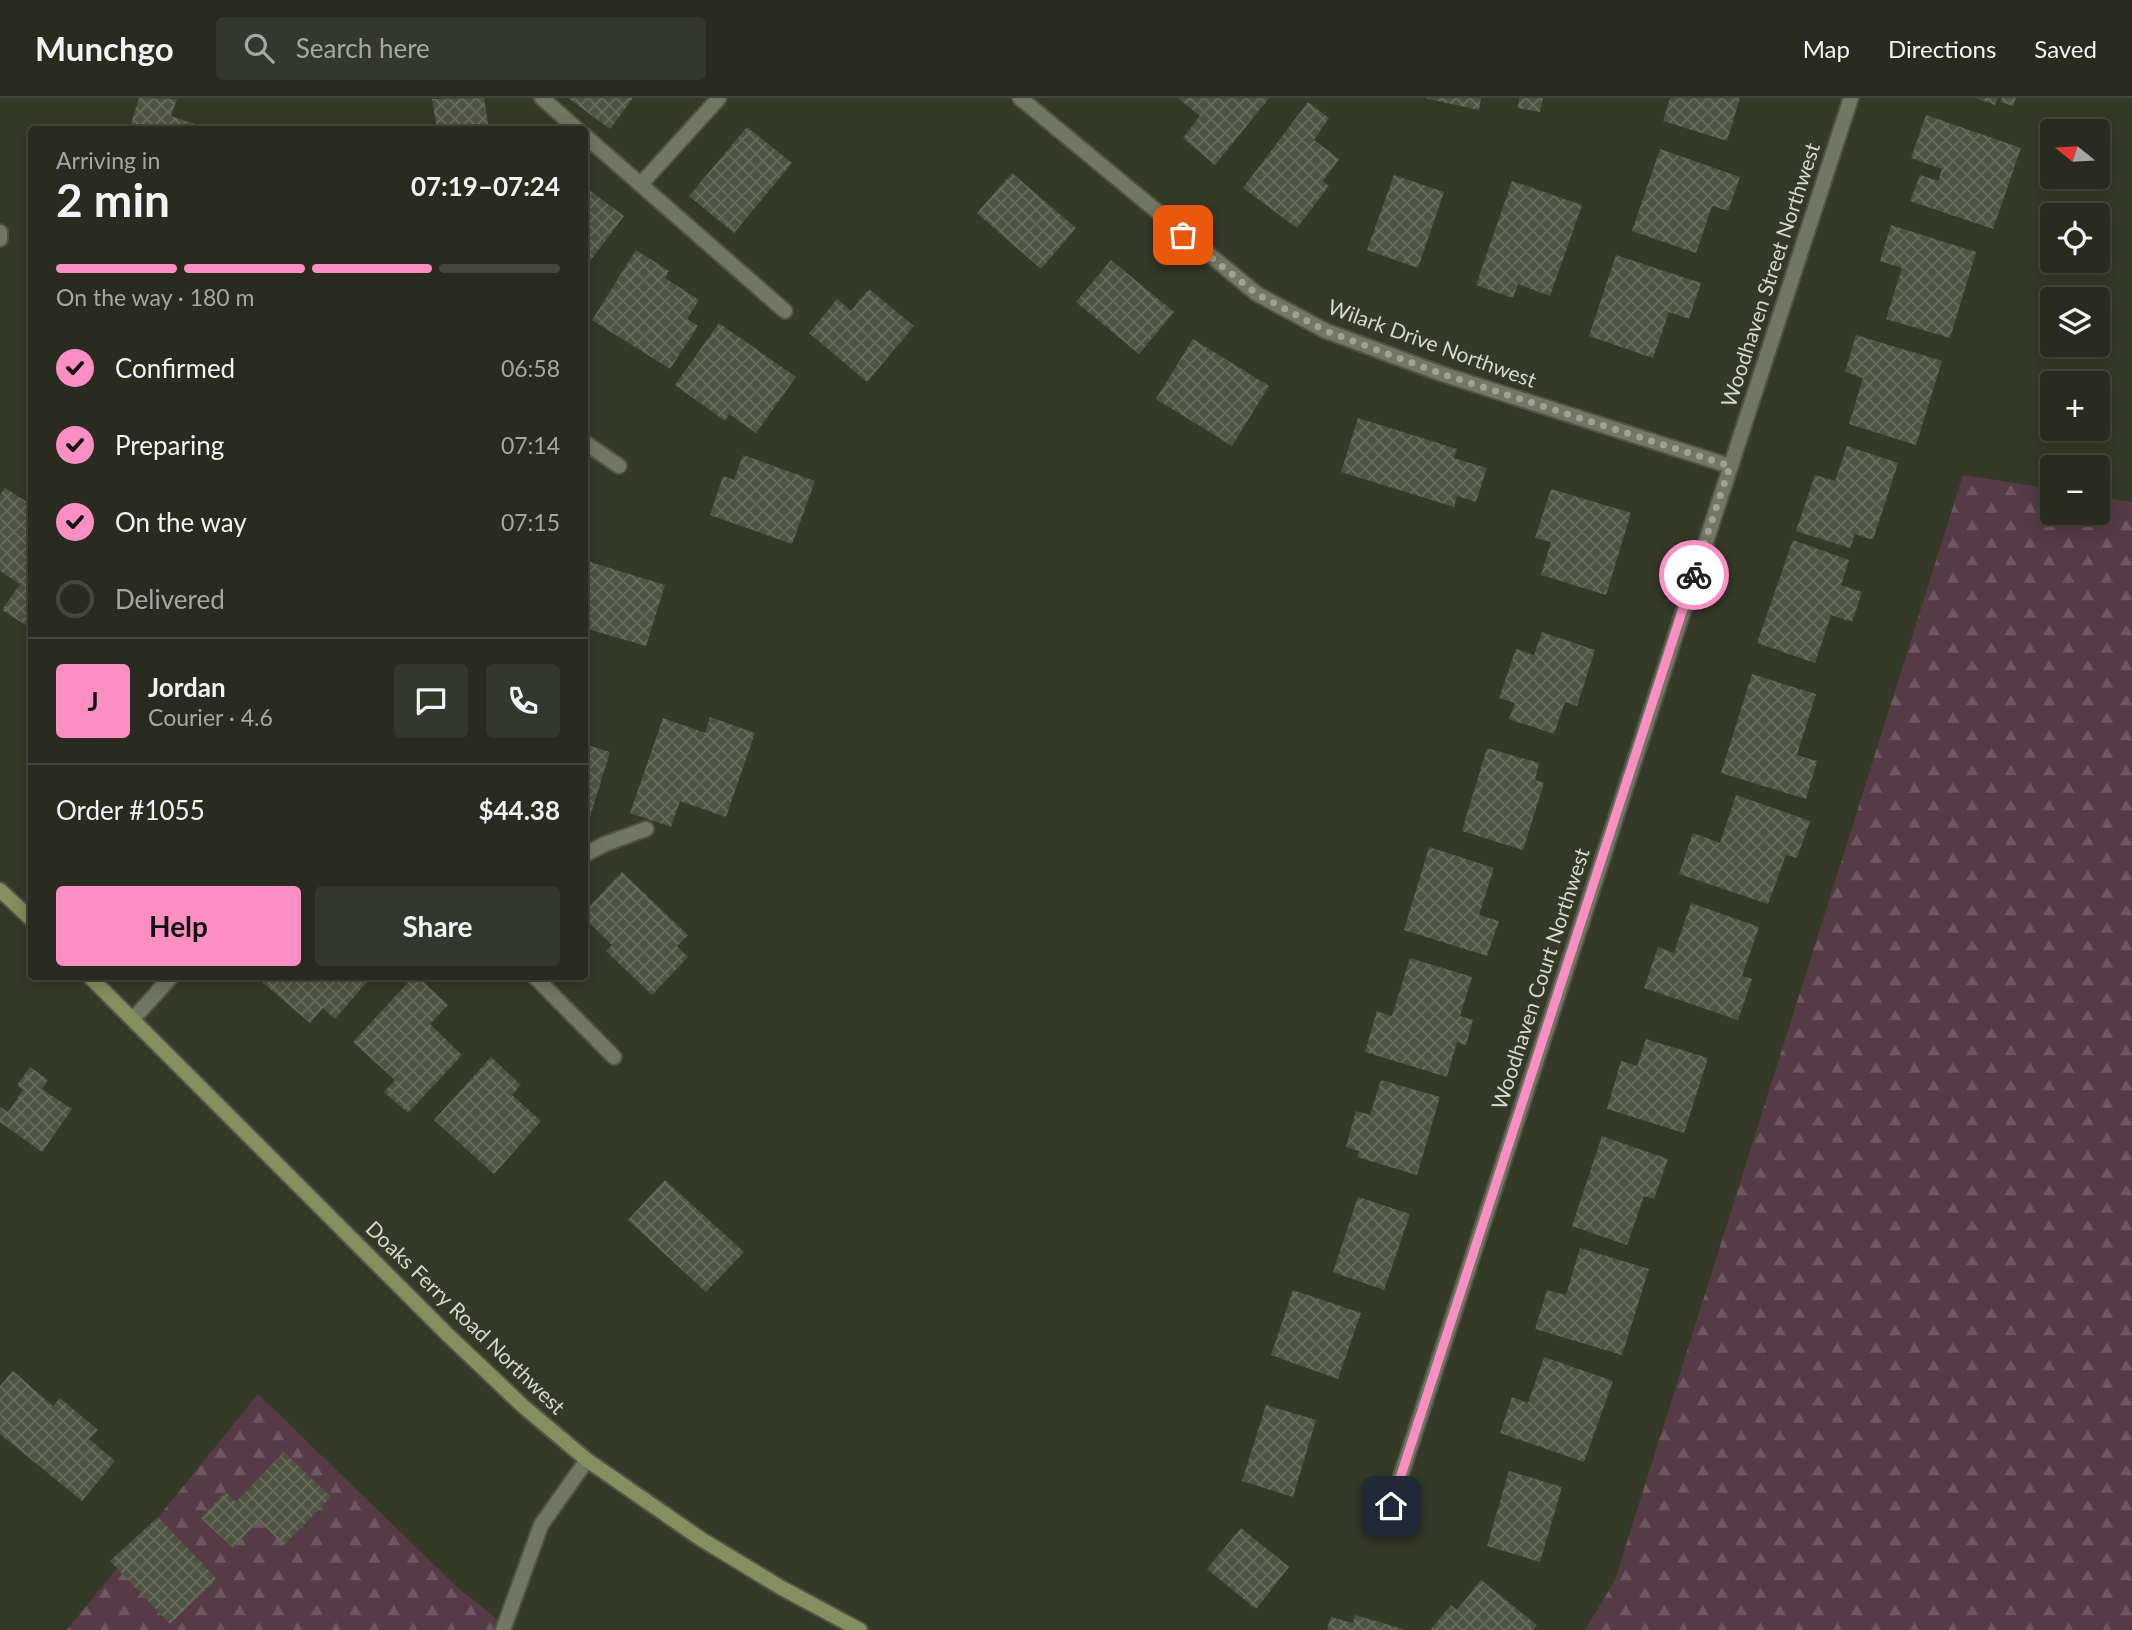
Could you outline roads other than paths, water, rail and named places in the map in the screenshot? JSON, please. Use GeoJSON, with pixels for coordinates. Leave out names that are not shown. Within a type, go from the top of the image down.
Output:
{"type":"FeatureCollection","features":[{"type":"Feature","properties":{"kind":"main road"},"geometry":{"type":"LineString","coordinates":[[0,890],[28,916]]}},
{"type":"Feature","properties":{"kind":"main road","name":"Doaks Ferry Road Northwest"},"geometry":{"type":"LineString","coordinates":[[93,980],[449,1336],[524,1407],[587,1460],[701,1539],[791,1593],[860,1630]]}},
{"type":"Feature","properties":{"kind":"street"},"geometry":{"type":"LineString","coordinates":[[542,98],[574,126]]}},
{"type":"Feature","properties":{"kind":"street"},"geometry":{"type":"LineString","coordinates":[[640,184],[719,98]]}},
{"type":"Feature","properties":{"kind":"street","name":"Wilark Drive Northwest"},"geometry":{"type":"LineString","coordinates":[[1020,98],[1257,294],[1326,331],[1442,374],[1730,466]]}},
{"type":"Feature","properties":{"kind":"street","name":"Woodhaven Street Northwest"},"geometry":{"type":"LineString","coordinates":[[1730,466],[1851,98]]}},
{"type":"Feature","properties":{"kind":"street"},"geometry":{"type":"LineString","coordinates":[[588,138],[785,311]]}},
{"type":"Feature","properties":{"kind":"street"},"geometry":{"type":"LineString","coordinates":[[0,232],[0,239]]}},
{"type":"Feature","properties":{"kind":"street"},"geometry":{"type":"LineString","coordinates":[[588,445],[619,466]]}},
{"type":"Feature","properties":{"kind":"street","name":"Woodhaven Court Northwest"},"geometry":{"type":"LineString","coordinates":[[1391,1506],[1730,466]]}},
{"type":"Feature","properties":{"kind":"street"},"geometry":{"type":"LineString","coordinates":[[588,853],[646,829]]}},
{"type":"Feature","properties":{"kind":"street"},"geometry":{"type":"LineString","coordinates":[[133,1019],[168,980]]}},
{"type":"Feature","properties":{"kind":"street"},"geometry":{"type":"LineString","coordinates":[[538,980],[614,1057]]}},
{"type":"Feature","properties":{"kind":"street"},"geometry":{"type":"LineString","coordinates":[[503,1630],[541,1525],[587,1460]]}}]}
